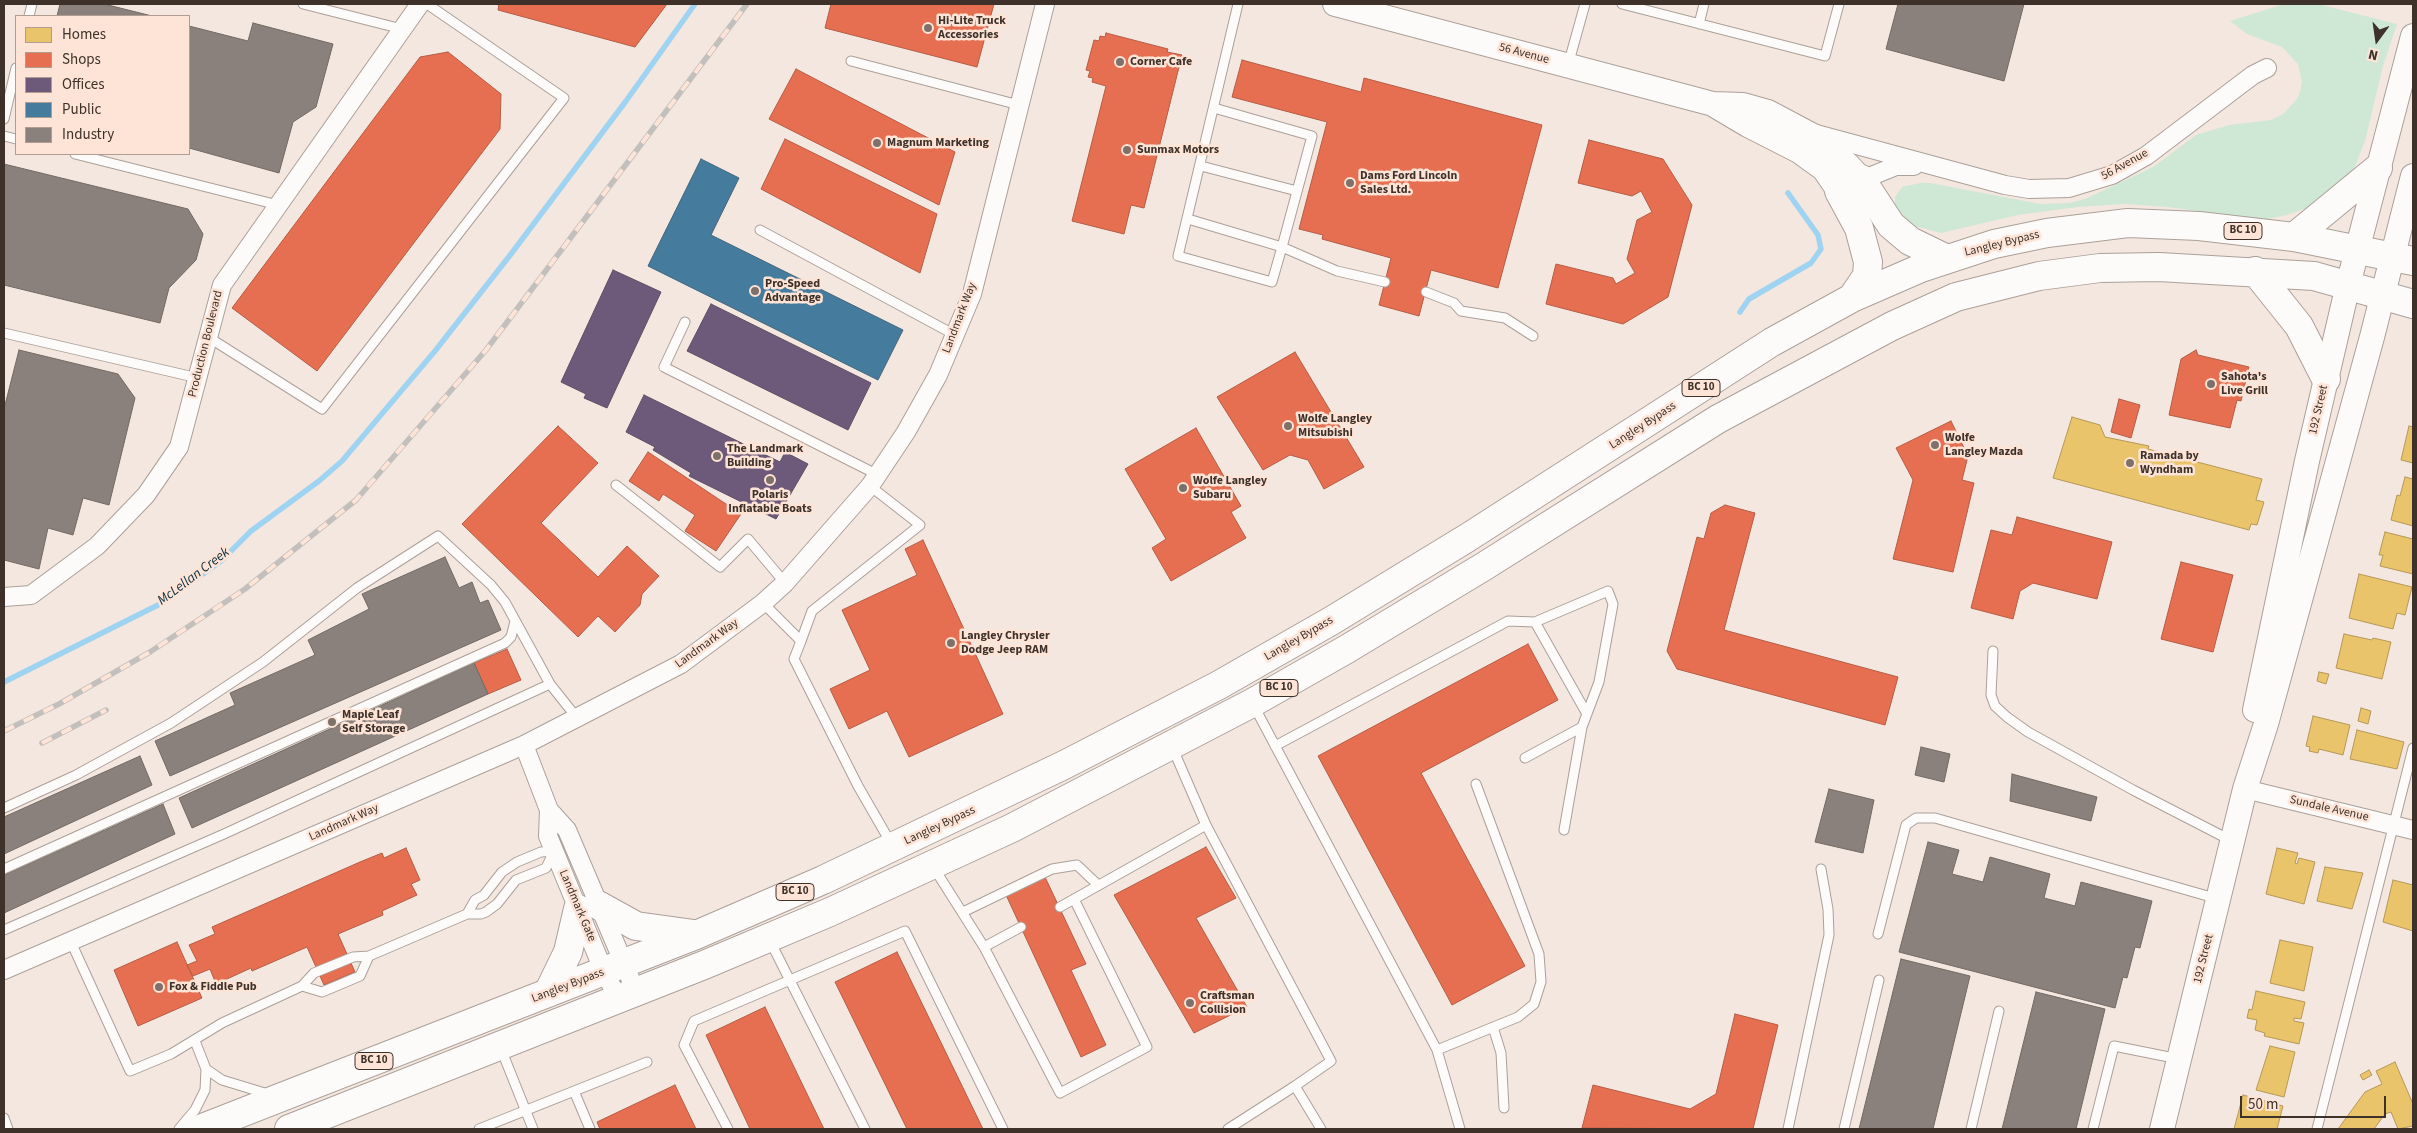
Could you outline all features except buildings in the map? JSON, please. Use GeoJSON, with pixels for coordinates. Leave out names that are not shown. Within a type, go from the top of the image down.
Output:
{"type":"FeatureCollection","features":[{"type":"Feature","properties":{"kind":"highway"},"geometry":{"type":"LineString","coordinates":[[2294,237],[2378,168]]}},
{"type":"Feature","properties":{"kind":"highway"},"geometry":{"type":"LineString","coordinates":[[1850,185],[1890,225],[1910,241],[1947,259]]}},
{"type":"Feature","properties":{"kind":"highway"},"geometry":{"type":"LineString","coordinates":[[1850,185],[1868,262],[1868,276],[1852,298]]}},
{"type":"Feature","properties":{"kind":"highway","name":"Langley Bypass"},"geometry":{"type":"LineString","coordinates":[[200,1129],[696,935],[893,848],[1073,761],[1219,685],[1331,621],[1475,533],[1772,342],[1852,298],[1947,259],[1994,244],[2047,233],[2128,223],[2199,226],[2294,237],[2403,258]]}},
{"type":"Feature","properties":{"kind":"highway","name":"BC 10"},"geometry":{"type":"LineString","coordinates":[[289,1129],[627,996],[768,938],[1012,828],[1172,746],[1347,650],[1718,419],[1892,326],[1956,297],[2039,276],[2100,268],[2159,267],[2255,271],[2314,276],[2413,304]]}},
{"type":"Feature","properties":{"kind":"highway"},"geometry":{"type":"LineString","coordinates":[[2255,271],[2299,326],[2326,379]]}},
{"type":"Feature","properties":{"kind":"highway"},"geometry":{"type":"LineString","coordinates":[[548,993],[588,907],[636,926],[696,935]]}},
{"type":"Feature","properties":{"kind":"main road","name":"56 Avenue"},"geometry":{"type":"LineString","coordinates":[[1336,4],[1713,104],[1743,105],[1768,112],[1806,131],[1834,152],[1850,185]]}},
{"type":"Feature","properties":{"kind":"main road","name":"192 Street"},"geometry":{"type":"LineString","coordinates":[[2244,789],[2252,721],[2326,379],[2348,285],[2413,36]]}},
{"type":"Feature","properties":{"kind":"main road","name":"56 Avenue"},"geometry":{"type":"LineString","coordinates":[[1713,104],[1805,155],[1850,185]]}},
{"type":"Feature","properties":{"kind":"main road","name":"192 Street"},"geometry":{"type":"LineString","coordinates":[[2162,1129],[2244,789],[2266,724],[2382,294],[2403,258],[2413,176]]}},
{"type":"Feature","properties":{"kind":"street","name":"Production Boulevard"},"geometry":{"type":"LineString","coordinates":[[4,598],[31,595],[97,546],[146,495],[179,448],[222,285],[420,4]]}},
{"type":"Feature","properties":{"kind":"street","name":"Landmark Way"},"geometry":{"type":"LineString","coordinates":[[4,970],[524,745],[681,664],[763,603],[785,583],[874,481],[906,432],[938,375],[972,294],[1045,4]]}},
{"type":"Feature","properties":{"kind":"street","name":"56 Avenue"},"geometry":{"type":"LineString","coordinates":[[1806,131],[2005,185],[2029,189],[2069,188],[2112,175],[2146,156],[2253,75],[2267,68]]}},
{"type":"Feature","properties":{"kind":"street","name":"56 Avenue"},"geometry":{"type":"LineString","coordinates":[[1850,185],[1896,166],[1930,166]]}},
{"type":"Feature","properties":{"kind":"street","name":"Landmark Gate"},"geometry":{"type":"LineString","coordinates":[[524,745],[549,810],[566,830],[588,907],[627,996]]}},
{"type":"Feature","properties":{"kind":"street","name":"Sundale Avenue"},"geometry":{"type":"LineString","coordinates":[[2244,789],[2413,830]]}},
{"type":"Feature","properties":{"kind":"street","name":"Landmark Gate"},"geometry":{"type":"LineString","coordinates":[[549,810],[548,836],[554,851],[588,907]]}},
{"type":"Feature","properties":{"kind":"lane"},"geometry":{"type":"LineString","coordinates":[[303,4],[402,29]]}},
{"type":"Feature","properties":{"kind":"lane"},"geometry":{"type":"LineString","coordinates":[[208,337],[322,409],[564,98],[427,4]]}},
{"type":"Feature","properties":{"kind":"lane"},"geometry":{"type":"LineString","coordinates":[[1214,108],[1312,136],[1272,282],[1178,256],[1201,166],[1214,108],[1238,4]]}},
{"type":"Feature","properties":{"kind":"lane"},"geometry":{"type":"LineString","coordinates":[[1568,65],[1585,4]]}},
{"type":"Feature","properties":{"kind":"lane"},"geometry":{"type":"LineString","coordinates":[[1622,4],[1825,56],[1839,4]]}},
{"type":"Feature","properties":{"kind":"lane"},"geometry":{"type":"LineString","coordinates":[[1698,24],[1704,4]]}},
{"type":"Feature","properties":{"kind":"lane"},"geometry":{"type":"LineString","coordinates":[[851,61],[1019,105]]}},
{"type":"Feature","properties":{"kind":"lane"},"geometry":{"type":"LineString","coordinates":[[4,119],[15,72]]}},
{"type":"Feature","properties":{"kind":"lane"},"geometry":{"type":"LineString","coordinates":[[79,155],[278,205]]}},
{"type":"Feature","properties":{"kind":"lane"},"geometry":{"type":"LineString","coordinates":[[1201,166],[1297,191]]}},
{"type":"Feature","properties":{"kind":"lane"},"geometry":{"type":"LineString","coordinates":[[1188,219],[1282,247],[1337,271],[1385,282]]}},
{"type":"Feature","properties":{"kind":"lane"},"geometry":{"type":"LineString","coordinates":[[760,230],[955,335]]}},
{"type":"Feature","properties":{"kind":"lane"},"geometry":{"type":"LineString","coordinates":[[1426,292],[1454,303],[1461,311],[1505,318],[1533,336]]}},
{"type":"Feature","properties":{"kind":"lane"},"geometry":{"type":"LineString","coordinates":[[686,322],[664,366],[874,481],[920,526],[812,611],[794,659],[858,786],[893,848]]}},
{"type":"Feature","properties":{"kind":"lane"},"geometry":{"type":"LineString","coordinates":[[4,333],[198,378]]}},
{"type":"Feature","properties":{"kind":"lane"},"geometry":{"type":"LineString","coordinates":[[616,485],[720,567],[748,539],[785,583]]}},
{"type":"Feature","properties":{"kind":"lane"},"geometry":{"type":"LineString","coordinates":[[4,808],[76,775],[171,722],[263,662],[357,588],[438,536],[491,585],[505,602],[550,684],[577,718]]}},
{"type":"Feature","properties":{"kind":"lane"},"geometry":{"type":"LineString","coordinates":[[1275,746],[1508,621],[1535,622],[1608,591],[1613,604],[1599,682],[1582,727],[1564,830]]}},
{"type":"Feature","properties":{"kind":"lane"},"geometry":{"type":"LineString","coordinates":[[763,603],[801,641]]}},
{"type":"Feature","properties":{"kind":"lane"},"geometry":{"type":"LineString","coordinates":[[4,869],[505,643],[511,637],[515,621]]}},
{"type":"Feature","properties":{"kind":"lane"},"geometry":{"type":"LineString","coordinates":[[1535,622],[1587,714]]}},
{"type":"Feature","properties":{"kind":"lane"},"geometry":{"type":"LineString","coordinates":[[1993,651],[1991,696],[1995,706],[2007,717],[2028,732],[2133,790],[2232,841]]}},
{"type":"Feature","properties":{"kind":"lane"},"geometry":{"type":"LineString","coordinates":[[4,930],[224,834],[550,684]]}},
{"type":"Feature","properties":{"kind":"lane"},"geometry":{"type":"LineString","coordinates":[[1252,703],[1437,1050],[1460,1129]]}},
{"type":"Feature","properties":{"kind":"lane"},"geometry":{"type":"LineString","coordinates":[[1525,758],[1582,727]]}},
{"type":"Feature","properties":{"kind":"lane"},"geometry":{"type":"LineString","coordinates":[[1172,746],[1206,825],[1331,1061],[1228,1129]]}},
{"type":"Feature","properties":{"kind":"lane"},"geometry":{"type":"LineString","coordinates":[[2317,1129],[2413,748]]}},
{"type":"Feature","properties":{"kind":"lane"},"geometry":{"type":"LineString","coordinates":[[1437,1050],[1518,1017],[1534,1004],[1541,982],[1539,954],[1476,784]]}},
{"type":"Feature","properties":{"kind":"lane"},"geometry":{"type":"LineString","coordinates":[[1878,934],[1906,825],[1916,818],[1935,818],[2218,900]]}},
{"type":"Feature","properties":{"kind":"lane"},"geometry":{"type":"LineString","coordinates":[[1060,907],[1206,825]]}},
{"type":"Feature","properties":{"kind":"lane"},"geometry":{"type":"LineString","coordinates":[[71,942],[130,1071],[171,1054],[222,1023],[302,986],[314,973],[353,957],[369,956],[467,914],[481,914],[491,909],[516,880],[546,868],[554,851],[541,852],[517,862],[502,872],[484,894],[475,900],[467,914]]}},
{"type":"Feature","properties":{"kind":"lane"},"geometry":{"type":"LineString","coordinates":[[932,865],[984,947],[1060,1093],[1147,1047],[1074,899]]}},
{"type":"Feature","properties":{"kind":"lane"},"geometry":{"type":"LineString","coordinates":[[963,912],[1052,869],[1077,865],[1098,885]]}},
{"type":"Feature","properties":{"kind":"lane"},"geometry":{"type":"LineString","coordinates":[[1788,1129],[1829,934],[1828,910],[1821,870]]}},
{"type":"Feature","properties":{"kind":"lane"},"geometry":{"type":"LineString","coordinates":[[984,947],[1020,927]]}},
{"type":"Feature","properties":{"kind":"lane"},"geometry":{"type":"LineString","coordinates":[[728,1129],[684,1045],[694,1021],[905,931],[1003,1129]]}},
{"type":"Feature","properties":{"kind":"lane"},"geometry":{"type":"LineString","coordinates":[[768,938],[865,1129]]}},
{"type":"Feature","properties":{"kind":"lane"},"geometry":{"type":"LineString","coordinates":[[302,986],[322,992],[360,976],[369,956]]}},
{"type":"Feature","properties":{"kind":"lane"},"geometry":{"type":"LineString","coordinates":[[1844,1129],[1879,980]]}},
{"type":"Feature","properties":{"kind":"lane"},"geometry":{"type":"LineString","coordinates":[[1971,1129],[1999,1012]]}},
{"type":"Feature","properties":{"kind":"lane"},"geometry":{"type":"LineString","coordinates":[[1493,1027],[1500,1053],[1504,1108]]}},
{"type":"Feature","properties":{"kind":"lane"},"geometry":{"type":"LineString","coordinates":[[179,1129],[195,1110],[205,1090],[206,1069],[195,1041]]}},
{"type":"Feature","properties":{"kind":"lane"},"geometry":{"type":"LineString","coordinates":[[500,1046],[533,1129]]}},
{"type":"Feature","properties":{"kind":"lane"},"geometry":{"type":"LineString","coordinates":[[2093,1129],[2114,1046],[2179,1059]]}},
{"type":"Feature","properties":{"kind":"lane"},"geometry":{"type":"LineString","coordinates":[[479,1129],[647,1062]]}},
{"type":"Feature","properties":{"kind":"lane"},"geometry":{"type":"LineString","coordinates":[[206,1069],[229,1083],[282,1097]]}},
{"type":"Feature","properties":{"kind":"lane"},"geometry":{"type":"LineString","coordinates":[[1295,1086],[1320,1129]]}},
{"type":"Feature","properties":{"kind":"lane"},"geometry":{"type":"LineString","coordinates":[[574,1091],[590,1129]]}},
{"type":"Feature","properties":{"kind":"lane"},"geometry":{"type":"LineString","coordinates":[[4,1118],[8,1129]]}},
{"type":"Feature","properties":{"kind":"green space"},"geometry":{"type":"Polygon","coordinates":[[[2284,4],[2318,4],[2397,24],[2383,66],[2365,141],[2354,169],[2346,181],[2313,206],[2287,215],[2263,220],[2167,207],[2124,204],[2078,207],[2018,215],[1941,233],[1911,225],[1895,205],[1895,197],[1902,187],[1920,183],[1930,183],[2041,204],[2069,203],[2085,199],[2153,167],[2196,135],[2229,125],[2271,120],[2283,114],[2297,99],[2300,92],[2302,82],[2298,64],[2282,47],[2247,34],[2230,21],[2284,4]]]}},
{"type":"Feature","properties":{"kind":"waterway","name":"McLellan Creek"},"geometry":{"type":"LineString","coordinates":[[4,682],[162,603],[221,561],[251,531],[319,481],[342,461],[435,351],[511,254],[626,101],[695,4]]}},
{"type":"Feature","properties":{"kind":"waterway"},"geometry":{"type":"LineString","coordinates":[[1740,312],[1749,299],[1811,263],[1821,249],[1818,235],[1788,193]]}},
{"type":"Feature","properties":{"kind":"railway"},"geometry":{"type":"LineString","coordinates":[[4,731],[59,704],[150,652],[245,589],[356,500],[486,350],[747,4]]}},
{"type":"Feature","properties":{"kind":"railway"},"geometry":{"type":"LineString","coordinates":[[42,743],[106,710]]}},
{"type":"Feature","properties":{"kind":"place","name":"Hi-Lite Truck Accessories"},"geometry":{"type":"Point","coordinates":[928,28]}},
{"type":"Feature","properties":{"kind":"place","name":"Corner Cafe"},"geometry":{"type":"Point","coordinates":[1120,62]}},
{"type":"Feature","properties":{"kind":"place","name":"Magnum Marketing"},"geometry":{"type":"Point","coordinates":[877,143]}},
{"type":"Feature","properties":{"kind":"place","name":"Sunmax Motors"},"geometry":{"type":"Point","coordinates":[1127,150]}},
{"type":"Feature","properties":{"kind":"place","name":"Dams Ford Lincoln Sales Ltd."},"geometry":{"type":"Point","coordinates":[1350,183]}},
{"type":"Feature","properties":{"kind":"place","name":"Pro-Speed Advantage"},"geometry":{"type":"Point","coordinates":[755,291]}},
{"type":"Feature","properties":{"kind":"place","name":"Sahota's Live Grill"},"geometry":{"type":"Point","coordinates":[2211,384]}},
{"type":"Feature","properties":{"kind":"place","name":"Wolfe Langley Mitsubishi"},"geometry":{"type":"Point","coordinates":[1288,426]}},
{"type":"Feature","properties":{"kind":"place","name":"Wolfe Langley Mazda"},"geometry":{"type":"Point","coordinates":[1935,445]}},
{"type":"Feature","properties":{"kind":"place","name":"The Landmark Building"},"geometry":{"type":"Point","coordinates":[717,456]}},
{"type":"Feature","properties":{"kind":"place","name":"Ramada by Wyndham"},"geometry":{"type":"Point","coordinates":[2130,463]}},
{"type":"Feature","properties":{"kind":"place","name":"Polaris Inflatable Boats"},"geometry":{"type":"Point","coordinates":[770,480]}},
{"type":"Feature","properties":{"kind":"place","name":"Wolfe Langley Subaru"},"geometry":{"type":"Point","coordinates":[1183,488]}},
{"type":"Feature","properties":{"kind":"place","name":"Langley Chrysler Dodge Jeep RAM"},"geometry":{"type":"Point","coordinates":[951,643]}},
{"type":"Feature","properties":{"kind":"place","name":"Maple Leaf Self Storage"},"geometry":{"type":"Point","coordinates":[332,722]}},
{"type":"Feature","properties":{"kind":"place","name":"Fox & Fiddle Pub"},"geometry":{"type":"Point","coordinates":[159,987]}},
{"type":"Feature","properties":{"kind":"place","name":"Craftsman Collision"},"geometry":{"type":"Point","coordinates":[1190,1003]}}]}
